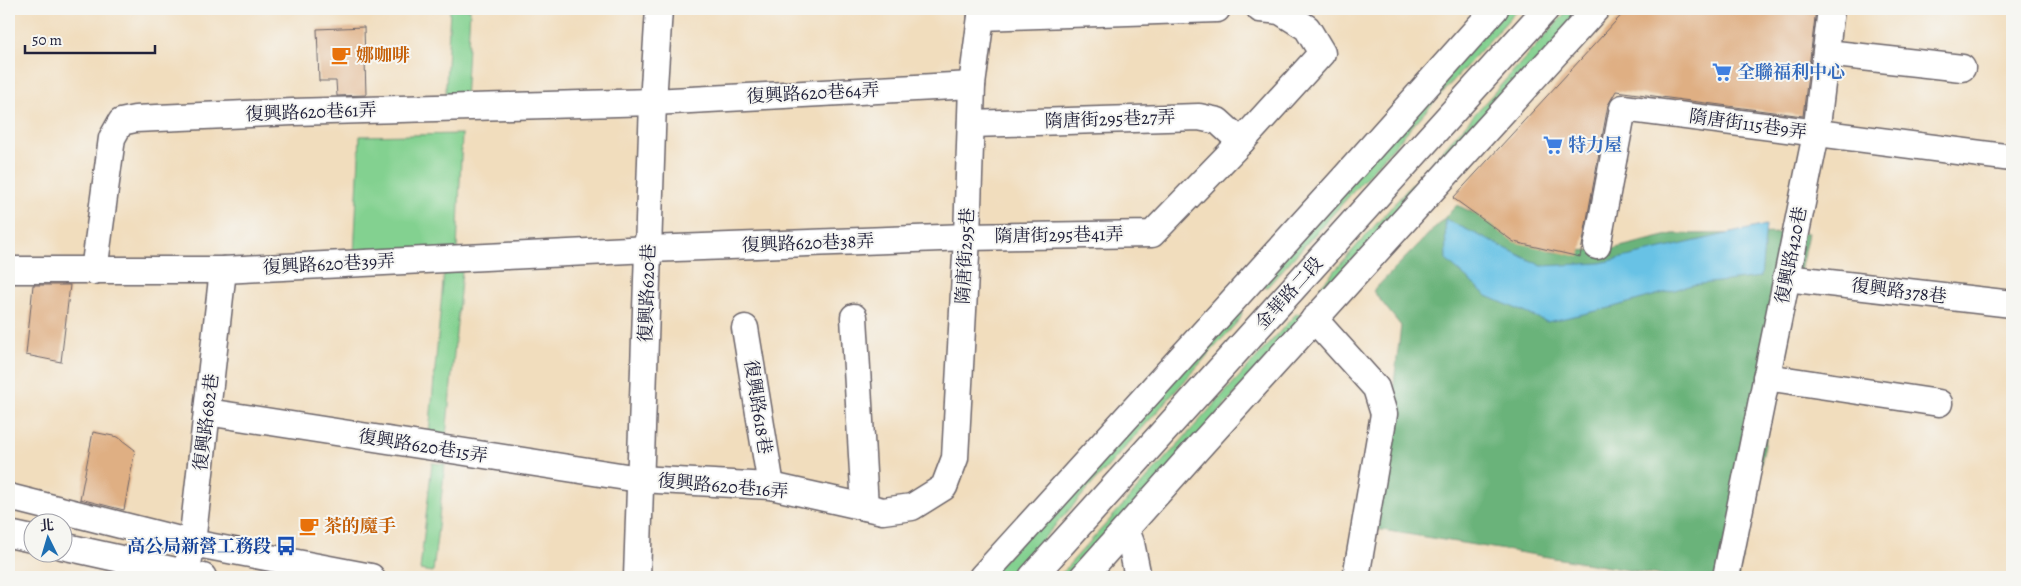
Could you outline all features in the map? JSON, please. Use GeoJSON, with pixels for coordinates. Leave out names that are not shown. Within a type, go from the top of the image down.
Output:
{"type":"FeatureCollection","features":[{"type":"Feature","properties":{"kind":"street","name":"復興路620巷"},"geometry":{"type":"LineString","coordinates":[[637,577],[639,479],[650,249],[653,102],[659,9]]}},
{"type":"Feature","properties":{"kind":"street"},"geometry":{"type":"LineString","coordinates":[[981,13],[1217,9]]}},
{"type":"Feature","properties":{"kind":"street"},"geometry":{"type":"LineString","coordinates":[[1241,142],[1322,53],[1307,28],[1280,11],[1260,9]]}},
{"type":"Feature","properties":{"kind":"street","name":"金華路二段"},"geometry":{"type":"LineString","coordinates":[[982,577],[1495,9]]}},
{"type":"Feature","properties":{"kind":"street","name":"金華路二段"},"geometry":{"type":"LineString","coordinates":[[1032,577],[1546,9]]}},
{"type":"Feature","properties":{"kind":"street","name":"金華路二段"},"geometry":{"type":"LineString","coordinates":[[1083,577],[1596,9]]}},
{"type":"Feature","properties":{"kind":"street","name":"復興路420巷"},"geometry":{"type":"LineString","coordinates":[[1726,577],[1816,134],[1832,9]]}},
{"type":"Feature","properties":{"kind":"street","name":"隋唐街295巷"},"geometry":{"type":"LineString","coordinates":[[932,496],[944,487],[955,458],[967,237],[972,85],[981,13]]}},
{"type":"Feature","properties":{"kind":"street"},"geometry":{"type":"LineString","coordinates":[[1826,53],[1962,68]]}},
{"type":"Feature","properties":{"kind":"street","name":"復興路620巷64弄"},"geometry":{"type":"LineString","coordinates":[[653,102],[972,85]]}},
{"type":"Feature","properties":{"kind":"street","name":"復興路620巷61弄"},"geometry":{"type":"LineString","coordinates":[[94,271],[112,138],[121,122],[135,119],[283,112],[653,102]]}},
{"type":"Feature","properties":{"kind":"street","name":"隋唐街115巷9弄"},"geometry":{"type":"LineString","coordinates":[[1597,246],[1623,108],[2012,158]]}},
{"type":"Feature","properties":{"kind":"street","name":"隋唐街295巷27弄"},"geometry":{"type":"LineString","coordinates":[[971,124],[1199,116],[1218,121],[1241,142]]}},
{"type":"Feature","properties":{"kind":"street","name":"隋唐街295巷41弄"},"geometry":{"type":"LineString","coordinates":[[967,237],[1152,234],[1241,142]]}},
{"type":"Feature","properties":{"kind":"street","name":"復興路620巷38弄"},"geometry":{"type":"LineString","coordinates":[[650,249],[967,237]]}},
{"type":"Feature","properties":{"kind":"street","name":"復興路620巷39弄"},"geometry":{"type":"LineString","coordinates":[[9,270],[223,270],[650,249]]}},
{"type":"Feature","properties":{"kind":"street","name":"復興路682巷"},"geometry":{"type":"LineString","coordinates":[[194,576],[192,543],[223,270]]}},
{"type":"Feature","properties":{"kind":"street","name":"復興路378巷"},"geometry":{"type":"LineString","coordinates":[[1786,278],[2012,304]]}},
{"type":"Feature","properties":{"kind":"street"},"geometry":{"type":"LineString","coordinates":[[854,317],[865,507]]}},
{"type":"Feature","properties":{"kind":"street","name":"金華路二段"},"geometry":{"type":"LineString","coordinates":[[1314,319],[1376,388],[1384,414],[1356,577]]}},
{"type":"Feature","properties":{"kind":"street","name":"復興路618巷"},"geometry":{"type":"LineString","coordinates":[[745,328],[771,486]]}},
{"type":"Feature","properties":{"kind":"street"},"geometry":{"type":"LineString","coordinates":[[1766,377],[1939,403]]}},
{"type":"Feature","properties":{"kind":"street","name":"復興路620巷15弄"},"geometry":{"type":"LineString","coordinates":[[207,412],[639,479]]}},
{"type":"Feature","properties":{"kind":"street","name":"復興路620巷16弄"},"geometry":{"type":"LineString","coordinates":[[639,479],[771,486],[882,511],[912,507],[932,496]]}},
{"type":"Feature","properties":{"kind":"street"},"geometry":{"type":"LineString","coordinates":[[9,497],[192,543],[371,577]]}},
{"type":"Feature","properties":{"kind":"street"},"geometry":{"type":"LineString","coordinates":[[1126,530],[1131,543],[1138,577]]}},
{"type":"Feature","properties":{"kind":"street"},"geometry":{"type":"LineString","coordinates":[[9,534],[22,537]]}},
{"type":"Feature","properties":{"kind":"street"},"geometry":{"type":"LineString","coordinates":[[72,548],[194,576]]}},
{"type":"Feature","properties":{"kind":"green space"},"geometry":{"type":"Polygon","coordinates":[[[450,9],[470,9],[465,101],[445,103],[450,9]]]}},
{"type":"Feature","properties":{"kind":"green space"},"geometry":{"type":"Polygon","coordinates":[[[1501,9],[1518,9],[1267,287],[1260,286],[1501,9]]]}},
{"type":"Feature","properties":{"kind":"green space"},"geometry":{"type":"Polygon","coordinates":[[[1569,9],[1590,9],[1321,293],[1320,287],[1569,9]]]}},
{"type":"Feature","properties":{"kind":"green space"},"geometry":{"type":"Polygon","coordinates":[[[462,134],[457,251],[354,255],[360,136],[462,134]]]}},
{"type":"Feature","properties":{"kind":"green space"},"geometry":{"type":"Polygon","coordinates":[[[1457,205],[1554,252],[1612,249],[1673,234],[1808,233],[1738,577],[1671,577],[1376,529],[1401,326],[1373,291],[1457,205]]]}},
{"type":"Feature","properties":{"kind":"green space"},"geometry":{"type":"Polygon","coordinates":[[[444,271],[462,271],[446,436],[429,434],[444,271]]]}},
{"type":"Feature","properties":{"kind":"green space"},"geometry":{"type":"Polygon","coordinates":[[[1239,308],[1242,313],[1240,319],[1009,577],[988,577],[1239,308]]]}},
{"type":"Feature","properties":{"kind":"green space"},"geometry":{"type":"Polygon","coordinates":[[[1299,313],[1304,315],[1075,577],[1058,577],[1295,315],[1299,313]]]}},
{"type":"Feature","properties":{"kind":"green space"},"geometry":{"type":"Polygon","coordinates":[[[432,463],[445,464],[433,572],[420,570],[432,463]]]}},
{"type":"Feature","properties":{"kind":"water"},"geometry":{"type":"Polygon","coordinates":[[[1445,219],[1542,266],[1600,263],[1766,225],[1761,277],[1692,285],[1610,308],[1547,322],[1487,296],[1446,260],[1445,219]]]}},
{"type":"Feature","properties":{"kind":"building"},"geometry":{"type":"Polygon","coordinates":[[[1627,9],[1816,9],[1803,116],[1616,91],[1608,105],[1580,257],[1514,242],[1453,198],[1627,9]]]}},
{"type":"Feature","properties":{"kind":"building","name":"娜咖啡"},"geometry":{"type":"Polygon","coordinates":[[[364,27],[366,95],[337,96],[336,81],[319,81],[317,29],[364,27]]]}},
{"type":"Feature","properties":{"kind":"building"},"geometry":{"type":"Polygon","coordinates":[[[33,285],[70,285],[61,362],[26,355],[33,285]]]}},
{"type":"Feature","properties":{"kind":"building"},"geometry":{"type":"Polygon","coordinates":[[[93,432],[118,437],[135,450],[124,510],[80,499],[93,432]]]}},
{"type":"Feature","properties":{"kind":"place","name":"娜咖啡"},"geometry":{"type":"Point","coordinates":[341,55]}},
{"type":"Feature","properties":{"kind":"place","name":"全聯福利中心"},"geometry":{"type":"Point","coordinates":[1722,72]}},
{"type":"Feature","properties":{"kind":"place","name":"特力屋"},"geometry":{"type":"Point","coordinates":[1553,145]}},
{"type":"Feature","properties":{"kind":"place","name":"茶的魔手"},"geometry":{"type":"Point","coordinates":[309,526]}},
{"type":"Feature","properties":{"kind":"place","name":"高公局新營工務段"},"geometry":{"type":"Point","coordinates":[286,546]}}]}
